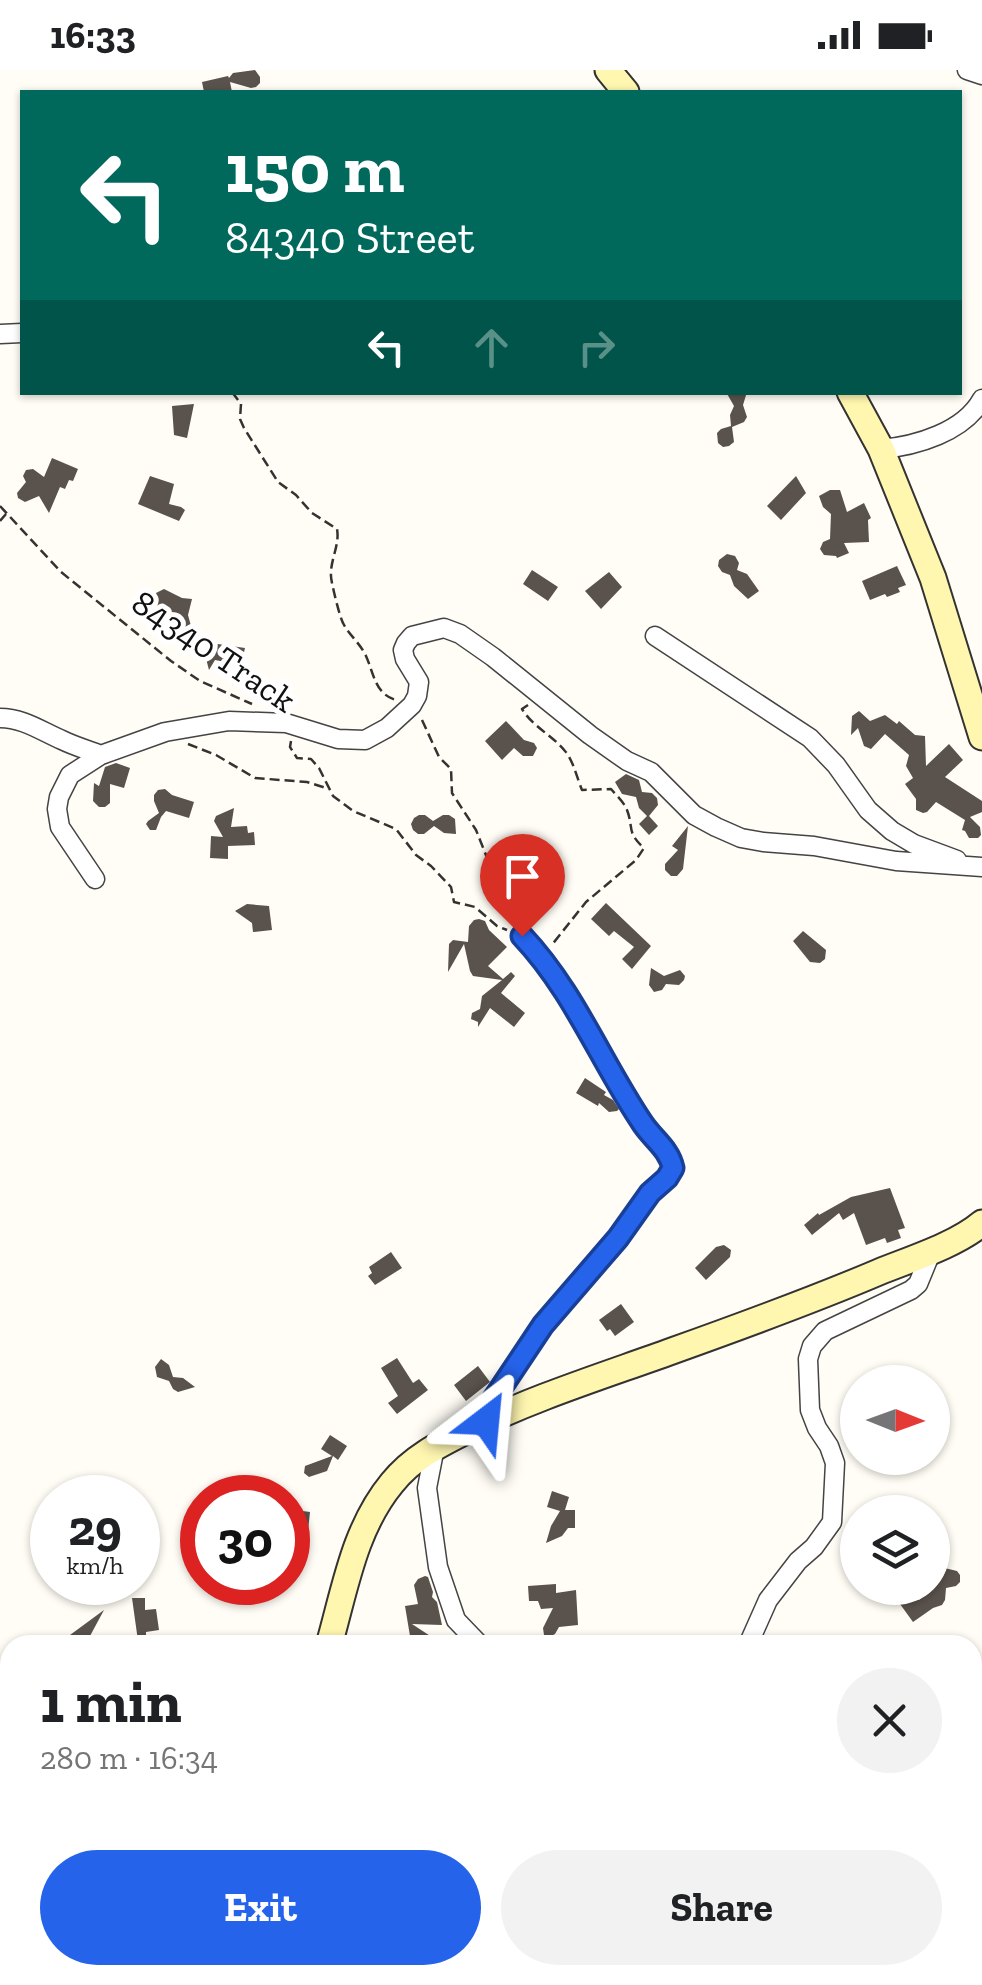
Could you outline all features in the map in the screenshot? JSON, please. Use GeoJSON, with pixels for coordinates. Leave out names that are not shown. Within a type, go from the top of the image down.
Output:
{"type":"FeatureCollection","features":[{"type":"Feature","properties":{"kind":"street"},"geometry":{"type":"LineString","coordinates":[[608,70],[624,90]]}},
{"type":"Feature","properties":{"kind":"street"},"geometry":{"type":"LineString","coordinates":[[967,70],[982,75]]}},
{"type":"Feature","properties":{"kind":"street"},"geometry":{"type":"LineString","coordinates":[[852,395],[881,449],[933,578],[982,737]]}},
{"type":"Feature","properties":{"kind":"street"},"geometry":{"type":"LineString","coordinates":[[881,449],[926,439],[956,426],[970,418],[982,399]]}},
{"type":"Feature","properties":{"kind":"street"},"geometry":{"type":"LineString","coordinates":[[95,879],[60,827],[58,797],[70,775],[101,755],[165,732],[229,721],[286,723],[338,739],[365,740],[387,728],[415,701],[419,682],[405,660],[406,643],[412,636],[444,628],[460,634],[615,753],[651,772],[694,815],[741,838],[896,861],[982,867]]}},
{"type":"Feature","properties":{"kind":"street"},"geometry":{"type":"LineString","coordinates":[[655,636],[810,738],[868,810],[892,831],[914,844],[982,867]]}},
{"type":"Feature","properties":{"kind":"street"},"geometry":{"type":"LineString","coordinates":[[0,718],[26,723],[101,755]]}},
{"type":"Feature","properties":{"kind":"street"},"geometry":{"type":"LineString","coordinates":[[486,1421],[487,1409],[543,1325],[673,1168],[667,1152],[645,1127],[554,972],[522,936]]}},
{"type":"Feature","properties":{"kind":"street"},"geometry":{"type":"LineString","coordinates":[[332,1635],[356,1545],[371,1513],[414,1459],[540,1398],[823,1296],[932,1250],[982,1224]]}},
{"type":"Feature","properties":{"kind":"street"},"geometry":{"type":"LineString","coordinates":[[752,1635],[768,1600],[832,1522],[836,1463],[810,1410],[808,1359],[812,1346],[825,1331],[911,1290],[918,1284],[932,1250]]}},
{"type":"Feature","properties":{"kind":"street"},"geometry":{"type":"LineString","coordinates":[[435,1447],[428,1488],[438,1567],[456,1620],[468,1635]]}},
{"type":"Feature","properties":{"kind":"path"},"geometry":{"type":"LineString","coordinates":[[234,395],[241,404],[244,428],[278,482],[336,530],[331,581],[340,618],[365,653],[383,694],[401,702],[424,723],[438,757],[451,769],[452,793],[476,830],[513,924],[522,936]]}},
{"type":"Feature","properties":{"kind":"path","name":"84340 Track"},"geometry":{"type":"LineString","coordinates":[[0,506],[61,572],[171,662],[200,681],[256,706]]}},
{"type":"Feature","properties":{"kind":"path"},"geometry":{"type":"LineString","coordinates":[[0,521],[6,513]]}},
{"type":"Feature","properties":{"kind":"path"},"geometry":{"type":"LineString","coordinates":[[540,696],[522,708],[524,713],[567,752],[582,790],[611,789],[618,796],[626,809],[629,830],[644,848],[636,860],[581,907],[549,950]]}},
{"type":"Feature","properties":{"kind":"path","name":"84340 Track"},"geometry":{"type":"LineString","coordinates":[[286,723],[292,732],[290,748],[296,758],[311,759],[333,796],[353,811],[396,829],[416,855],[451,887],[454,902],[475,907],[497,926],[522,936]]}},
{"type":"Feature","properties":{"kind":"path"},"geometry":{"type":"LineString","coordinates":[[165,732],[255,778],[295,780],[328,788]]}},
{"type":"Feature","properties":{"kind":"building"},"geometry":{"type":"Polygon","coordinates":[[[255,70],[260,83],[251,88],[230,82],[232,90],[204,90],[202,82],[229,78],[233,73],[255,70]]]}},
{"type":"Feature","properties":{"kind":"building"},"geometry":{"type":"Polygon","coordinates":[[[728,395],[746,395],[743,405],[747,417],[732,427],[734,442],[723,447],[718,443],[717,433],[731,426],[734,406],[728,395]]]}},
{"type":"Feature","properties":{"kind":"building"},"geometry":{"type":"Polygon","coordinates":[[[194,404],[187,438],[174,435],[172,406],[194,404]]]}},
{"type":"Feature","properties":{"kind":"building"},"geometry":{"type":"Polygon","coordinates":[[[52,458],[78,469],[65,489],[60,487],[49,513],[39,496],[25,502],[17,493],[26,482],[26,470],[33,469],[44,477],[52,458]]]}},
{"type":"Feature","properties":{"kind":"building"},"geometry":{"type":"Polygon","coordinates":[[[150,476],[174,484],[169,504],[185,510],[179,521],[138,504],[150,476]]]}},
{"type":"Feature","properties":{"kind":"building"},"geometry":{"type":"Polygon","coordinates":[[[796,476],[806,493],[781,520],[767,506],[796,476]]]}},
{"type":"Feature","properties":{"kind":"building"},"geometry":{"type":"Polygon","coordinates":[[[840,490],[847,512],[864,503],[871,518],[869,542],[844,543],[849,553],[837,558],[824,555],[820,549],[830,539],[831,514],[819,496],[840,490]]]}},
{"type":"Feature","properties":{"kind":"building"},"geometry":{"type":"Polygon","coordinates":[[[727,554],[735,556],[737,570],[747,574],[759,591],[748,599],[718,566],[727,554]]]}},
{"type":"Feature","properties":{"kind":"building"},"geometry":{"type":"Polygon","coordinates":[[[897,566],[906,585],[898,588],[900,592],[870,600],[862,581],[897,566]]]}},
{"type":"Feature","properties":{"kind":"building"},"geometry":{"type":"Polygon","coordinates":[[[532,570],[558,587],[548,601],[523,584],[532,570]]]}},
{"type":"Feature","properties":{"kind":"building"},"geometry":{"type":"Polygon","coordinates":[[[609,572],[622,587],[601,609],[585,591],[609,572]]]}},
{"type":"Feature","properties":{"kind":"building"},"geometry":{"type":"Polygon","coordinates":[[[164,589],[192,599],[188,615],[191,626],[185,632],[174,628],[172,612],[158,610],[148,597],[164,589]]]}},
{"type":"Feature","properties":{"kind":"building"},"geometry":{"type":"Polygon","coordinates":[[[211,643],[245,648],[241,665],[215,660],[209,670],[204,651],[211,643]]]}},
{"type":"Feature","properties":{"kind":"building"},"geometry":{"type":"Polygon","coordinates":[[[859,711],[870,721],[885,715],[915,735],[925,736],[926,766],[949,744],[963,760],[945,777],[982,801],[982,812],[970,817],[980,827],[978,838],[969,838],[962,830],[965,820],[936,802],[927,812],[916,810],[916,799],[905,784],[913,778],[906,766],[909,755],[885,734],[871,749],[864,746],[858,728],[851,735],[852,716],[859,711]]]}},
{"type":"Feature","properties":{"kind":"building"},"geometry":{"type":"Polygon","coordinates":[[[506,721],[524,740],[534,743],[537,748],[533,756],[523,756],[514,748],[502,760],[485,741],[506,721]]]}},
{"type":"Feature","properties":{"kind":"building"},"geometry":{"type":"Polygon","coordinates":[[[116,763],[130,768],[124,788],[110,784],[110,803],[99,807],[93,801],[94,783],[99,786],[105,767],[116,763]]]}},
{"type":"Feature","properties":{"kind":"building"},"geometry":{"type":"Polygon","coordinates":[[[626,774],[639,780],[642,792],[657,798],[658,805],[649,816],[658,826],[649,835],[639,824],[647,816],[636,797],[622,794],[615,782],[626,774]]]}},
{"type":"Feature","properties":{"kind":"building"},"geometry":{"type":"Polygon","coordinates":[[[165,789],[194,802],[189,818],[166,811],[156,830],[150,830],[146,824],[159,813],[154,795],[165,789]]]}},
{"type":"Feature","properties":{"kind":"building"},"geometry":{"type":"Polygon","coordinates":[[[234,808],[231,827],[247,826],[248,833],[254,832],[255,845],[228,846],[228,859],[210,858],[211,836],[223,837],[214,821],[216,816],[234,808]]]}},
{"type":"Feature","properties":{"kind":"building"},"geometry":{"type":"Polygon","coordinates":[[[419,815],[433,821],[449,815],[455,819],[456,834],[444,833],[434,826],[418,834],[411,824],[419,815]]]}},
{"type":"Feature","properties":{"kind":"building"},"geometry":{"type":"Polygon","coordinates":[[[688,826],[683,869],[677,876],[671,876],[665,864],[678,850],[672,846],[688,826]]]}},
{"type":"Feature","properties":{"kind":"building"},"geometry":{"type":"Polygon","coordinates":[[[606,903],[651,946],[632,969],[622,959],[634,947],[614,931],[609,936],[591,919],[606,903]]]}},
{"type":"Feature","properties":{"kind":"building"},"geometry":{"type":"Polygon","coordinates":[[[247,904],[269,906],[272,930],[253,932],[252,923],[235,911],[247,904]]]}},
{"type":"Feature","properties":{"kind":"building"},"geometry":{"type":"Polygon","coordinates":[[[479,919],[507,947],[488,966],[503,979],[511,972],[515,976],[501,993],[525,1013],[514,1027],[490,1008],[478,1027],[478,1022],[471,1019],[472,1013],[480,1009],[482,996],[502,980],[473,976],[464,944],[448,972],[449,944],[453,940],[468,942],[469,926],[479,919]]]}},
{"type":"Feature","properties":{"kind":"building"},"geometry":{"type":"Polygon","coordinates":[[[803,931],[826,950],[820,963],[810,962],[793,941],[803,931]]]}},
{"type":"Feature","properties":{"kind":"building"},"geometry":{"type":"Polygon","coordinates":[[[651,968],[664,976],[680,970],[684,980],[654,992],[649,985],[651,968]]]}},
{"type":"Feature","properties":{"kind":"building"},"geometry":{"type":"Polygon","coordinates":[[[585,1078],[606,1092],[604,1095],[619,1109],[609,1112],[576,1093],[585,1078]]]}},
{"type":"Feature","properties":{"kind":"building"},"geometry":{"type":"Polygon","coordinates":[[[890,1188],[905,1228],[898,1230],[901,1238],[887,1243],[885,1238],[866,1245],[854,1213],[843,1220],[839,1213],[812,1235],[804,1225],[818,1213],[851,1197],[890,1188]]]}},
{"type":"Feature","properties":{"kind":"building"},"geometry":{"type":"Polygon","coordinates":[[[724,1245],[731,1250],[730,1257],[706,1280],[695,1268],[716,1247],[724,1245]]]}},
{"type":"Feature","properties":{"kind":"building"},"geometry":{"type":"Polygon","coordinates":[[[391,1252],[402,1268],[375,1285],[368,1276],[372,1273],[369,1267],[391,1252]]]}},
{"type":"Feature","properties":{"kind":"building"},"geometry":{"type":"Polygon","coordinates":[[[621,1304],[634,1322],[615,1336],[599,1320],[621,1304]]]}},
{"type":"Feature","properties":{"kind":"building"},"geometry":{"type":"Polygon","coordinates":[[[397,1358],[413,1383],[419,1379],[428,1390],[397,1414],[388,1403],[398,1396],[381,1368],[397,1358]]]}},
{"type":"Feature","properties":{"kind":"building"},"geometry":{"type":"Polygon","coordinates":[[[161,1359],[169,1365],[173,1377],[183,1378],[195,1387],[178,1392],[169,1381],[157,1377],[155,1367],[161,1359]]]}},
{"type":"Feature","properties":{"kind":"building"},"geometry":{"type":"Polygon","coordinates":[[[478,1366],[490,1382],[466,1401],[454,1385],[478,1366]]]}},
{"type":"Feature","properties":{"kind":"building"},"geometry":{"type":"Polygon","coordinates":[[[330,1435],[347,1446],[338,1460],[333,1456],[327,1471],[310,1477],[304,1473],[305,1466],[332,1456],[321,1449],[330,1435]]]}},
{"type":"Feature","properties":{"kind":"building"},"geometry":{"type":"Polygon","coordinates":[[[552,1491],[569,1497],[565,1510],[575,1510],[575,1528],[568,1528],[562,1536],[546,1543],[560,1511],[547,1507],[552,1491]]]}},
{"type":"Feature","properties":{"kind":"building"},"geometry":{"type":"Polygon","coordinates":[[[950,1569],[960,1575],[956,1586],[950,1587],[950,1569]]]}},
{"type":"Feature","properties":{"kind":"building"},"geometry":{"type":"Polygon","coordinates":[[[428,1577],[442,1625],[412,1624],[429,1635],[410,1635],[405,1606],[418,1604],[414,1585],[418,1579],[428,1577]]]}},
{"type":"Feature","properties":{"kind":"building"},"geometry":{"type":"Polygon","coordinates":[[[556,1584],[556,1593],[576,1590],[578,1625],[559,1627],[555,1634],[544,1635],[543,1628],[553,1608],[541,1609],[538,1601],[529,1601],[528,1586],[556,1584]]]}},
{"type":"Feature","properties":{"kind":"building"},"geometry":{"type":"Polygon","coordinates":[[[133,1605],[156,1609],[159,1630],[137,1635],[133,1605]]]}},
{"type":"Feature","properties":{"kind":"building"},"geometry":{"type":"Polygon","coordinates":[[[901,1605],[942,1605],[933,1608],[913,1622],[901,1605]]]}},
{"type":"Feature","properties":{"kind":"building"},"geometry":{"type":"Polygon","coordinates":[[[104,1610],[91,1635],[70,1635],[104,1610]]]}},
{"type":"Feature","properties":{"kind":"route"},"geometry":{"type":"LineString","coordinates":[[486,1421],[487,1409],[543,1325],[673,1168],[672,1160],[645,1127],[554,972],[522,936]]}}]}
